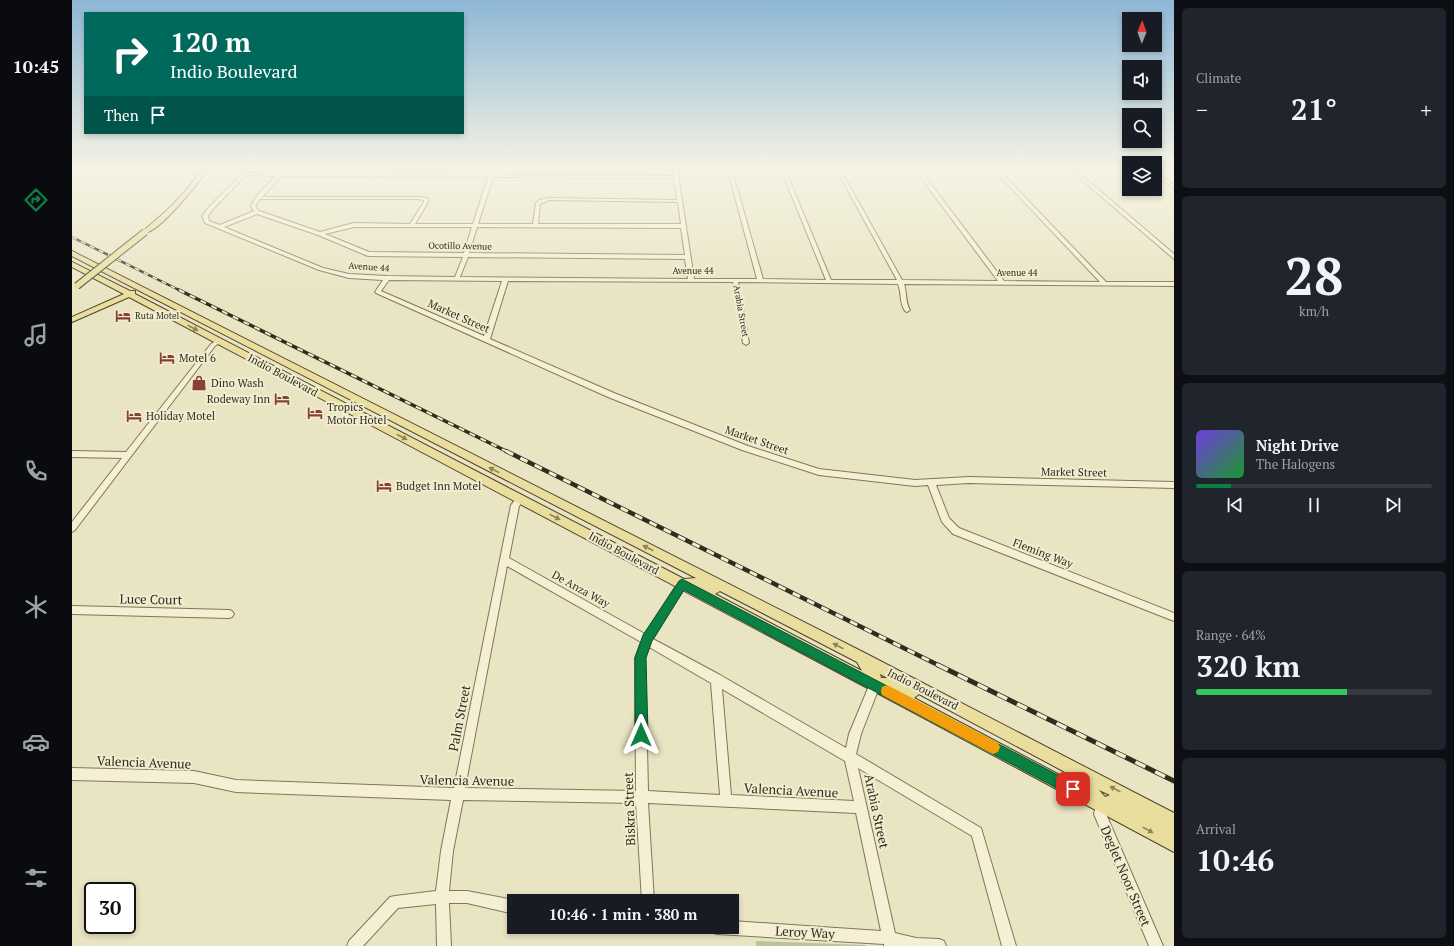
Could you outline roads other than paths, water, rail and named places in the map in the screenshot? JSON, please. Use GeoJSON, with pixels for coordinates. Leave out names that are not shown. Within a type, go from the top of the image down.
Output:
{"type":"FeatureCollection","features":[{"type":"Feature","properties":{"kind":"main road"},"geometry":{"type":"LineString","coordinates":[[142,232],[163,211]]}},
{"type":"Feature","properties":{"kind":"main road"},"geometry":{"type":"LineString","coordinates":[[74,287],[168,211]]}},
{"type":"Feature","properties":{"kind":"main road","name":"Indio Boulevard"},"geometry":{"type":"LineString","coordinates":[[72,253],[219,341],[875,685],[1174,844]]}},
{"type":"Feature","properties":{"kind":"main road","name":"Indio Boulevard"},"geometry":{"type":"LineString","coordinates":[[73,266],[96,277],[130,288],[175,306],[857,655],[1174,821]]}},
{"type":"Feature","properties":{"kind":"main road"},"geometry":{"type":"LineString","coordinates":[[72,320],[130,288]]}},
{"type":"Feature","properties":{"kind":"main road"},"geometry":{"type":"LineString","coordinates":[[218,328],[220,334],[219,341],[233,341],[254,352],[271,355]]}},
{"type":"Feature","properties":{"kind":"main road"},"geometry":{"type":"LineString","coordinates":[[514,479],[520,489],[521,499],[531,498],[542,500],[577,518],[600,523]]}},
{"type":"Feature","properties":{"kind":"main road"},"geometry":{"type":"LineString","coordinates":[[673,561],[682,573],[682,584],[694,582],[705,585],[751,608],[778,615]]}},
{"type":"Feature","properties":{"kind":"main road"},"geometry":{"type":"LineString","coordinates":[[857,655],[871,670],[875,678],[875,685],[888,684],[902,686],[958,716],[992,725]]}},
{"type":"Feature","properties":{"kind":"main road"},"geometry":{"type":"LineString","coordinates":[[1062,761],[1084,782],[1101,805],[1114,802],[1129,806],[1174,830]]}},
{"type":"Feature","properties":{"kind":"street","name":"Avenue 44"},"geometry":{"type":"LineString","coordinates":[[209,211],[205,216],[207,222],[321,269],[349,276],[387,278],[1174,284]]}},
{"type":"Feature","properties":{"kind":"street"},"geometry":{"type":"LineString","coordinates":[[412,225],[420,211]]}},
{"type":"Feature","properties":{"kind":"street"},"geometry":{"type":"LineString","coordinates":[[457,278],[480,211]]}},
{"type":"Feature","properties":{"kind":"street"},"geometry":{"type":"LineString","coordinates":[[535,226],[537,211]]}},
{"type":"Feature","properties":{"kind":"street"},"geometry":{"type":"LineString","coordinates":[[681,211],[691,280]]}},
{"type":"Feature","properties":{"kind":"street"},"geometry":{"type":"LineString","coordinates":[[741,211],[760,280]]}},
{"type":"Feature","properties":{"kind":"street"},"geometry":{"type":"LineString","coordinates":[[800,211],[829,281]]}},
{"type":"Feature","properties":{"kind":"street"},"geometry":{"type":"LineString","coordinates":[[861,211],[900,281],[904,292],[904,305],[907,310]]}},
{"type":"Feature","properties":{"kind":"street"},"geometry":{"type":"LineString","coordinates":[[948,211],[1002,282]]}},
{"type":"Feature","properties":{"kind":"street"},"geometry":{"type":"LineString","coordinates":[[1035,211],[1104,283]]}},
{"type":"Feature","properties":{"kind":"street"},"geometry":{"type":"LineString","coordinates":[[1121,211],[1174,257]]}},
{"type":"Feature","properties":{"kind":"street"},"geometry":{"type":"LineString","coordinates":[[220,227],[257,212]]}},
{"type":"Feature","properties":{"kind":"street","name":"Ocotillo Avenue"},"geometry":{"type":"LineString","coordinates":[[257,212],[320,234],[368,254],[688,257]]}},
{"type":"Feature","properties":{"kind":"street"},"geometry":{"type":"LineString","coordinates":[[320,234],[354,224],[683,226]]}},
{"type":"Feature","properties":{"kind":"street","name":"Market Street"},"geometry":{"type":"LineString","coordinates":[[387,278],[378,292],[611,395],[752,451],[820,472],[915,483],[969,480],[1174,485]]}},
{"type":"Feature","properties":{"kind":"street"},"geometry":{"type":"LineString","coordinates":[[486,340],[506,278]]}},
{"type":"Feature","properties":{"kind":"street","name":"Arabia Street"},"geometry":{"type":"LineString","coordinates":[[736,280],[746,343]]}},
{"type":"Feature","properties":{"kind":"street"},"geometry":{"type":"LineString","coordinates":[[72,528],[212,345],[219,341]]}},
{"type":"Feature","properties":{"kind":"street"},"geometry":{"type":"LineString","coordinates":[[72,454],[128,455]]}},
{"type":"Feature","properties":{"kind":"street","name":"Fleming Way"},"geometry":{"type":"LineString","coordinates":[[931,482],[945,520],[956,531],[1174,617]]}},
{"type":"Feature","properties":{"kind":"street","name":"Palm Street"},"geometry":{"type":"LineString","coordinates":[[444,946],[442,897],[447,851],[515,505],[521,499]]}},
{"type":"Feature","properties":{"kind":"street","name":"De Anza Way"},"geometry":{"type":"LineString","coordinates":[[504,560],[647,639],[850,756],[977,832],[1009,946]]}},
{"type":"Feature","properties":{"kind":"street","name":"Biskra Street"},"geometry":{"type":"LineString","coordinates":[[648,894],[642,797],[640,658],[647,639],[682,584]]}},
{"type":"Feature","properties":{"kind":"street","name":"Luce Court"},"geometry":{"type":"LineString","coordinates":[[72,610],[229,614]]}},
{"type":"Feature","properties":{"kind":"street"},"geometry":{"type":"LineString","coordinates":[[716,679],[726,801]]}},
{"type":"Feature","properties":{"kind":"street","name":"Arabia Street"},"geometry":{"type":"LineString","coordinates":[[875,685],[855,734],[850,756],[890,942]]}},
{"type":"Feature","properties":{"kind":"street","name":"Valencia Avenue"},"geometry":{"type":"LineString","coordinates":[[72,774],[194,777],[236,786],[458,794],[642,797],[862,807]]}},
{"type":"Feature","properties":{"kind":"street","name":"Deglet Noor Street"},"geometry":{"type":"LineString","coordinates":[[1101,805],[1100,814],[1156,946]]}},
{"type":"Feature","properties":{"kind":"street"},"geometry":{"type":"LineString","coordinates":[[354,946],[395,902],[442,897],[467,897],[507,906]]}},
{"type":"Feature","properties":{"kind":"street","name":"Leroy Way"},"geometry":{"type":"LineString","coordinates":[[739,929],[939,946]]}},
{"type":"Feature","properties":{"kind":"railway"},"geometry":{"type":"LineString","coordinates":[[72,237],[181,291]]}},
{"type":"Feature","properties":{"kind":"railway"},"geometry":{"type":"LineString","coordinates":[[179,290],[508,452]]}},
{"type":"Feature","properties":{"kind":"railway"},"geometry":{"type":"LineString","coordinates":[[506,451],[940,666]]}},
{"type":"Feature","properties":{"kind":"railway"},"geometry":{"type":"LineString","coordinates":[[938,665],[1174,781]]}},
{"type":"Feature","properties":{"kind":"place","name":"Ruta Motel"},"geometry":{"type":"Point","coordinates":[123,316]}},
{"type":"Feature","properties":{"kind":"place","name":"Motel 6"},"geometry":{"type":"Point","coordinates":[167,358]}},
{"type":"Feature","properties":{"kind":"place","name":"Dino Wash"},"geometry":{"type":"Point","coordinates":[199,383]}},
{"type":"Feature","properties":{"kind":"place","name":"Rodeway Inn"},"geometry":{"type":"Point","coordinates":[282,399]}},
{"type":"Feature","properties":{"kind":"place","name":"Tropics Motor Hotel"},"geometry":{"type":"Point","coordinates":[315,413]}},
{"type":"Feature","properties":{"kind":"place","name":"Holiday Motel"},"geometry":{"type":"Point","coordinates":[134,416]}},
{"type":"Feature","properties":{"kind":"place","name":"Budget Inn Motel"},"geometry":{"type":"Point","coordinates":[384,486]}}]}
